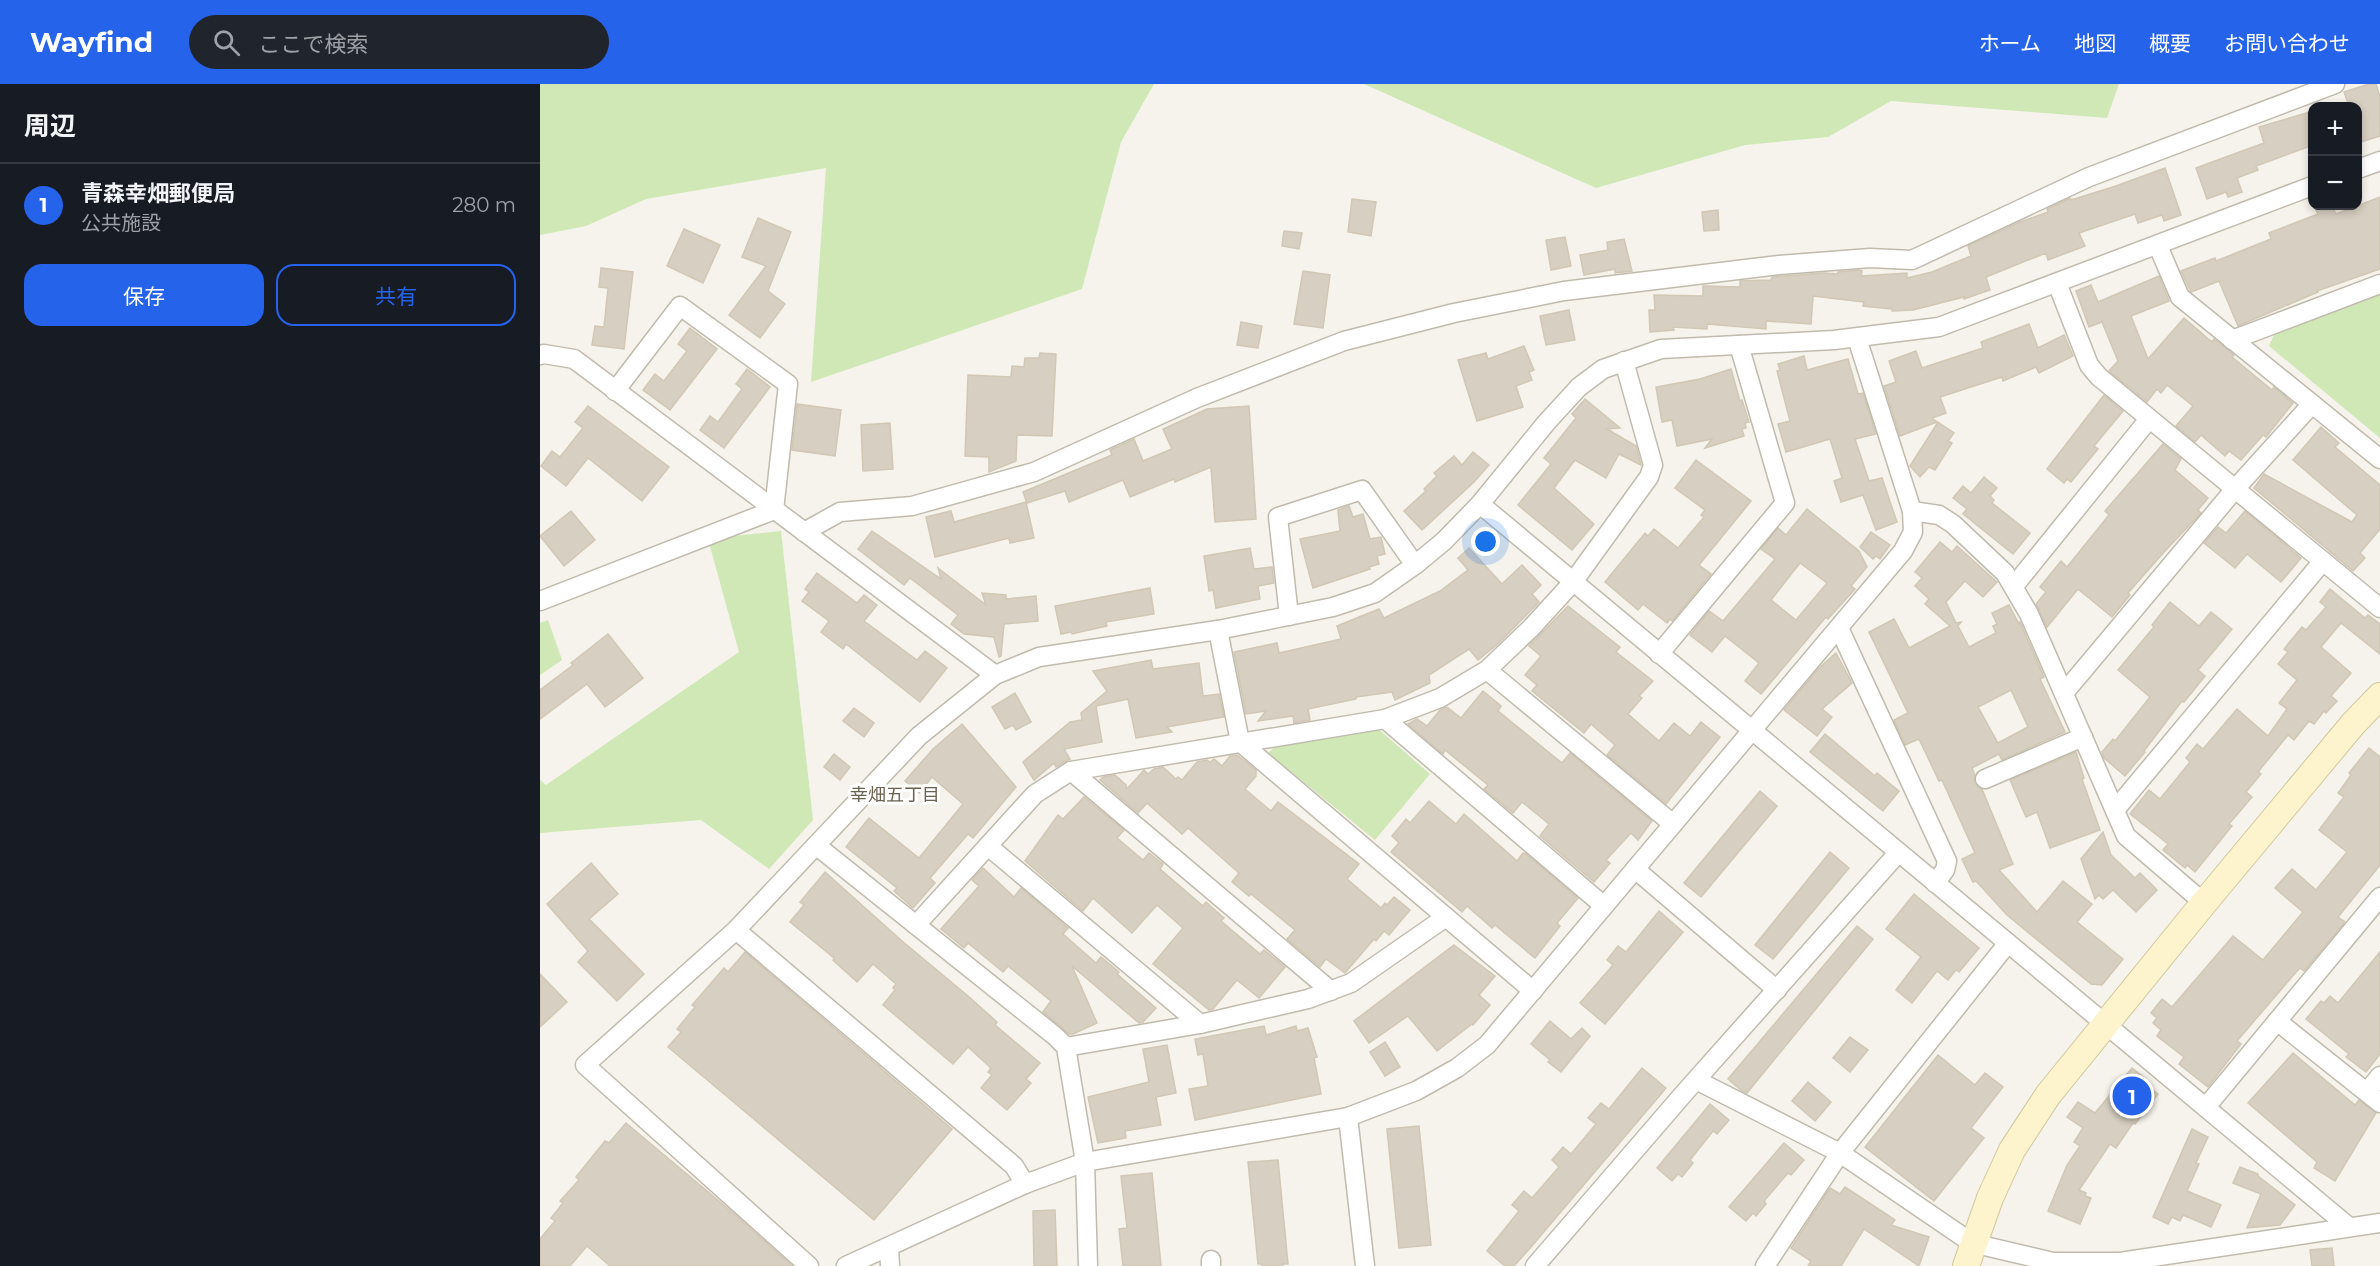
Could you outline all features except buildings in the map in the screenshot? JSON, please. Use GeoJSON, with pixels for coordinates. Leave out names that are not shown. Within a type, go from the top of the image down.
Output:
{"type":"FeatureCollection","features":[{"type":"Feature","properties":{"kind":"street"},"geometry":{"type":"LineString","coordinates":[[804,532],[840,512],[912,506],[1034,472],[1197,398],[1344,341],[1454,313],[1564,291],[1779,265],[1870,258],[1912,260],[2089,177],[2335,84]]}},
{"type":"Feature","properties":{"kind":"street"},"geometry":{"type":"LineString","coordinates":[[2362,168],[2380,161]]}},
{"type":"Feature","properties":{"kind":"street"},"geometry":{"type":"LineString","coordinates":[[809,1266],[585,1065],[736,930],[919,736],[995,675],[1039,657],[1218,630],[1333,607],[1375,593],[1444,541],[1480,504],[1546,423],[1579,387],[1603,369],[1624,361],[1661,349],[1857,338],[1939,327],[2308,188]]}},
{"type":"Feature","properties":{"kind":"street"},"geometry":{"type":"LineString","coordinates":[[2157,246],[2180,297],[2380,459]]}},
{"type":"Feature","properties":{"kind":"street"},"geometry":{"type":"LineString","coordinates":[[2057,284],[2089,365],[2099,377],[2380,608]]}},
{"type":"Feature","properties":{"kind":"street"},"geometry":{"type":"LineString","coordinates":[[2232,340],[2380,284]]}},
{"type":"Feature","properties":{"kind":"street"},"geometry":{"type":"LineString","coordinates":[[615,391],[680,306],[788,384],[774,510]]}},
{"type":"Feature","properties":{"kind":"street"},"geometry":{"type":"LineString","coordinates":[[846,1266],[890,1257],[1025,1184],[1085,1162],[1348,1117],[1416,1091],[1457,1068],[1487,1045],[1903,551],[1913,532],[1912,511],[1857,338]]}},
{"type":"Feature","properties":{"kind":"street"},"geometry":{"type":"LineString","coordinates":[[1659,654],[1785,503],[1739,345]]}},
{"type":"Feature","properties":{"kind":"street"},"geometry":{"type":"LineString","coordinates":[[540,356],[544,354],[574,359],[995,675]]}},
{"type":"Feature","properties":{"kind":"street"},"geometry":{"type":"LineString","coordinates":[[916,925],[1035,794],[1071,771],[1385,719],[1440,698],[1487,670],[1531,628],[1573,582],[1649,477],[1653,465],[1624,361]]}},
{"type":"Feature","properties":{"kind":"street"},"geometry":{"type":"LineString","coordinates":[[2064,693],[2235,489],[2312,404]]}},
{"type":"Feature","properties":{"kind":"street"},"geometry":{"type":"LineString","coordinates":[[2014,586],[2149,419]]}},
{"type":"Feature","properties":{"kind":"street"},"geometry":{"type":"LineString","coordinates":[[1289,616],[1278,517],[1362,490],[1415,565]]}},
{"type":"Feature","properties":{"kind":"street"},"geometry":{"type":"LineString","coordinates":[[1480,504],[1751,732],[2107,1024],[2349,1227]]}},
{"type":"Feature","properties":{"kind":"street"},"geometry":{"type":"LineString","coordinates":[[540,601],[774,510]]}},
{"type":"Feature","properties":{"kind":"street"},"geometry":{"type":"LineString","coordinates":[[1912,511],[1939,515],[1953,524],[2005,573],[2029,614],[2126,836],[2204,903]]}},
{"type":"Feature","properties":{"kind":"street"},"geometry":{"type":"LineString","coordinates":[[2115,810],[2323,561]]}},
{"type":"Feature","properties":{"kind":"street"},"geometry":{"type":"LineString","coordinates":[[1839,628],[1947,861],[1945,870],[1935,883]]}},
{"type":"Feature","properties":{"kind":"street"},"geometry":{"type":"LineString","coordinates":[[1218,630],[1240,742],[1533,991]]}},
{"type":"Feature","properties":{"kind":"street"},"geometry":{"type":"LineString","coordinates":[[1487,670],[1673,824]]}},
{"type":"Feature","properties":{"kind":"street"},"geometry":{"type":"LineString","coordinates":[[1969,1255],[2012,1150],[2048,1095],[2204,903],[2353,724],[2380,696]]}},
{"type":"Feature","properties":{"kind":"street"},"geometry":{"type":"LineString","coordinates":[[1385,719],[1604,906]]}},
{"type":"Feature","properties":{"kind":"street"},"geometry":{"type":"LineString","coordinates":[[1985,779],[2083,737]]}},
{"type":"Feature","properties":{"kind":"street"},"geometry":{"type":"LineString","coordinates":[[1071,771],[1331,991]]}},
{"type":"Feature","properties":{"kind":"street"},"geometry":{"type":"LineString","coordinates":[[817,846],[1066,1047],[1085,1162],[1088,1266]]}},
{"type":"Feature","properties":{"kind":"street"},"geometry":{"type":"LineString","coordinates":[[988,846],[1200,1024]]}},
{"type":"Feature","properties":{"kind":"street"},"geometry":{"type":"LineString","coordinates":[[1535,1266],[1898,853]]}},
{"type":"Feature","properties":{"kind":"street"},"geometry":{"type":"LineString","coordinates":[[1635,870],[1777,990]]}},
{"type":"Feature","properties":{"kind":"street"},"geometry":{"type":"LineString","coordinates":[[2206,1107],[2380,897]]}},
{"type":"Feature","properties":{"kind":"street"},"geometry":{"type":"LineString","coordinates":[[1066,1047],[1200,1024],[1308,999],[1351,983],[1446,917]]}},
{"type":"Feature","properties":{"kind":"street"},"geometry":{"type":"LineString","coordinates":[[736,930],[1014,1166],[1025,1184]]}},
{"type":"Feature","properties":{"kind":"street"},"geometry":{"type":"LineString","coordinates":[[1765,1266],[1840,1153],[2008,943]]}},
{"type":"Feature","properties":{"kind":"street"},"geometry":{"type":"LineString","coordinates":[[2277,1020],[2374,1098],[2380,1076]]}},
{"type":"Feature","properties":{"kind":"street"},"geometry":{"type":"LineString","coordinates":[[1698,1081],[1840,1153],[1969,1255],[2053,1262],[2120,1262],[2380,1223]]}},
{"type":"Feature","properties":{"kind":"street"},"geometry":{"type":"LineString","coordinates":[[1348,1117],[1365,1266]]}},
{"type":"Feature","properties":{"kind":"green space"},"geometry":{"type":"Polygon","coordinates":[[[540,84],[1154,84],[1121,142],[1082,289],[811,382],[826,168],[646,199],[586,226],[540,235],[540,84]]]}},
{"type":"Feature","properties":{"kind":"green space"},"geometry":{"type":"Polygon","coordinates":[[[1364,84],[2119,84],[2107,118],[1891,101],[1828,137],[1745,145],[1596,188],[1364,84]]]}},
{"type":"Feature","properties":{"kind":"green space"},"geometry":{"type":"Polygon","coordinates":[[[2380,295],[2380,438],[2269,346],[2274,334],[2380,295]]]}},
{"type":"Feature","properties":{"kind":"green space"},"geometry":{"type":"Polygon","coordinates":[[[781,531],[813,820],[769,869],[701,820],[540,833],[540,780],[546,785],[739,652],[708,539],[781,531]]]}},
{"type":"Feature","properties":{"kind":"green space"},"geometry":{"type":"Polygon","coordinates":[[[548,620],[562,660],[540,675],[540,623],[548,620]]]}},
{"type":"Feature","properties":{"kind":"green space"},"geometry":{"type":"Polygon","coordinates":[[[1376,727],[1430,774],[1375,840],[1268,753],[1276,746],[1376,727]]]}},
{"type":"Feature","properties":{"kind":"place","name":"青森幸畑郵便局"},"geometry":{"type":"Point","coordinates":[2132,1096]}},
{"type":"Feature","properties":{"kind":"district","name":"幸畑五丁目"},"geometry":{"type":"Point","coordinates":[895,795]}}]}
